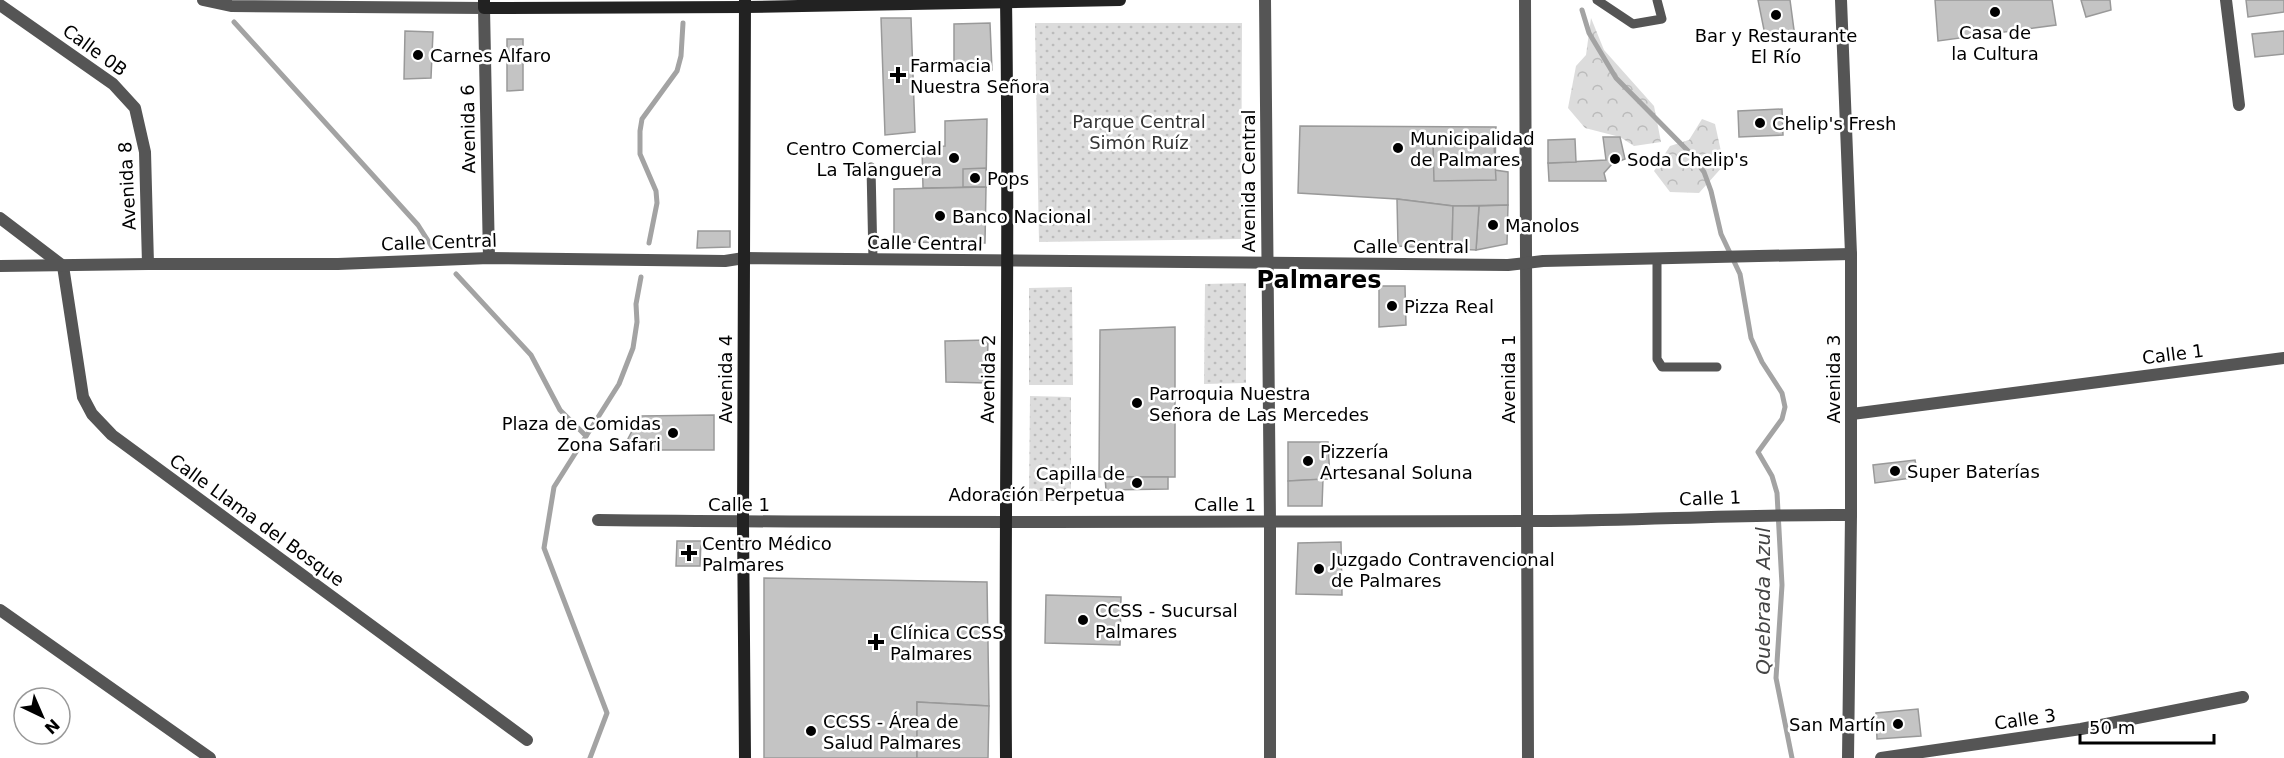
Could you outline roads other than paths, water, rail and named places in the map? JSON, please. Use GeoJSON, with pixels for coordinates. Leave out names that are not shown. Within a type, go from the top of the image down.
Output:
{"type":"FeatureCollection","features":[{"type":"Feature","properties":{"kind":"main road"},"geometry":{"type":"LineString","coordinates":[[484,4],[1120,0]]}},
{"type":"Feature","properties":{"kind":"main road","name":"Avenida 2"},"geometry":{"type":"LineString","coordinates":[[1006,1],[1008,262],[1005,523],[1006,758]]}},
{"type":"Feature","properties":{"kind":"main road","name":"Avenida 4"},"geometry":{"type":"LineString","coordinates":[[745,4],[743,522],[745,758]]}},
{"type":"Feature","properties":{"kind":"street"},"geometry":{"type":"LineString","coordinates":[[203,0],[231,6],[484,4]]}},
{"type":"Feature","properties":{"kind":"street","name":"Avenida Central"},"geometry":{"type":"LineString","coordinates":[[1265,0],[1270,758]]}},
{"type":"Feature","properties":{"kind":"street","name":"Avenida 1"},"geometry":{"type":"LineString","coordinates":[[1525,0],[1528,758]]}},
{"type":"Feature","properties":{"kind":"street","name":"Avenida 3"},"geometry":{"type":"LineString","coordinates":[[1841,0],[1851,254],[1852,414],[1848,758]]}},
{"type":"Feature","properties":{"kind":"street"},"geometry":{"type":"LineString","coordinates":[[2226,0],[2240,105]]}},
{"type":"Feature","properties":{"kind":"street","name":"Avenida 6"},"geometry":{"type":"LineString","coordinates":[[484,4],[489,258]]}},
{"type":"Feature","properties":{"kind":"street","name":"Calle 0B"},"geometry":{"type":"LineString","coordinates":[[0,5],[113,84],[135,108]]}},
{"type":"Feature","properties":{"kind":"street","name":"Avenida 8"},"geometry":{"type":"LineString","coordinates":[[135,108],[145,152],[148,264]]}},
{"type":"Feature","properties":{"kind":"street"},"geometry":{"type":"LineString","coordinates":[[0,218],[63,266]]}},
{"type":"Feature","properties":{"kind":"street","name":"Calle Central"},"geometry":{"type":"LineString","coordinates":[[0,266],[338,264],[489,258],[1526,264],[1543,261],[1851,254]]}},
{"type":"Feature","properties":{"kind":"street","name":"Calle Llama del Bosque"},"geometry":{"type":"LineString","coordinates":[[63,266],[83,397],[92,414],[112,435],[527,740]]}},
{"type":"Feature","properties":{"kind":"street","name":"Calle 1"},"geometry":{"type":"LineString","coordinates":[[1852,414],[2284,358]]}},
{"type":"Feature","properties":{"kind":"street","name":"Calle 1"},"geometry":{"type":"LineString","coordinates":[[598,520],[1270,522],[1851,515]]}},
{"type":"Feature","properties":{"kind":"street"},"geometry":{"type":"LineString","coordinates":[[0,610],[210,758]]}},
{"type":"Feature","properties":{"kind":"street","name":"Calle 3"},"geometry":{"type":"LineString","coordinates":[[1881,758],[2081,729],[2243,697]]}},
{"type":"Feature","properties":{"kind":"lane"},"geometry":{"type":"LineString","coordinates":[[1597,0],[1633,24],[1662,19],[1657,0]]}},
{"type":"Feature","properties":{"kind":"lane"},"geometry":{"type":"LineString","coordinates":[[871,167],[873,260]]}},
{"type":"Feature","properties":{"kind":"lane"},"geometry":{"type":"LineString","coordinates":[[1657,260],[1657,359],[1659,364],[1662,367],[1717,367]]}},
{"type":"Feature","properties":{"kind":"waterway","name":"Quebrada Azul"},"geometry":{"type":"LineString","coordinates":[[1582,10],[1589,33],[1616,78],[1690,153],[1704,172],[1721,234],[1740,274],[1751,338],[1762,362],[1782,393],[1785,407],[1782,419],[1758,452],[1772,476],[1777,493],[1782,585],[1776,678],[1792,758]]}},
{"type":"Feature","properties":{"kind":"waterway"},"geometry":{"type":"LineString","coordinates":[[234,22],[418,225],[432,247]]}},
{"type":"Feature","properties":{"kind":"waterway"},"geometry":{"type":"LineString","coordinates":[[649,243],[657,203],[656,191],[640,154],[640,131],[642,119],[677,71],[681,56],[683,23]]}},
{"type":"Feature","properties":{"kind":"waterway"},"geometry":{"type":"LineString","coordinates":[[456,274],[531,355],[560,410],[586,436]]}},
{"type":"Feature","properties":{"kind":"waterway"},"geometry":{"type":"LineString","coordinates":[[590,758],[607,713],[544,548],[554,487],[619,384],[633,348],[637,322],[636,304],[641,277]]}},
{"type":"Feature","properties":{"kind":"place","name":"Casa de la Cultura"},"geometry":{"type":"Point","coordinates":[1995,12]}},
{"type":"Feature","properties":{"kind":"place","name":"Bar y Restaurante El Río"},"geometry":{"type":"Point","coordinates":[1776,15]}},
{"type":"Feature","properties":{"kind":"place","name":"Carnes Alfaro"},"geometry":{"type":"Point","coordinates":[418,55]}},
{"type":"Feature","properties":{"kind":"place","name":"Farmacia Nuestra Señora"},"geometry":{"type":"Point","coordinates":[898,75]}},
{"type":"Feature","properties":{"kind":"place","name":"Chelip's Fresh"},"geometry":{"type":"Point","coordinates":[1760,123]}},
{"type":"Feature","properties":{"kind":"place","name":"Municipalidad de Palmares"},"geometry":{"type":"Point","coordinates":[1398,148]}},
{"type":"Feature","properties":{"kind":"place","name":"Centro Comercial La Talanguera"},"geometry":{"type":"Point","coordinates":[954,158]}},
{"type":"Feature","properties":{"kind":"place","name":"Soda Chelip's"},"geometry":{"type":"Point","coordinates":[1615,159]}},
{"type":"Feature","properties":{"kind":"place","name":"Pops"},"geometry":{"type":"Point","coordinates":[975,178]}},
{"type":"Feature","properties":{"kind":"place","name":"Banco Nacional"},"geometry":{"type":"Point","coordinates":[940,216]}},
{"type":"Feature","properties":{"kind":"place","name":"Manolos"},"geometry":{"type":"Point","coordinates":[1493,225]}},
{"type":"Feature","properties":{"kind":"place","name":"Pizza Real"},"geometry":{"type":"Point","coordinates":[1392,306]}},
{"type":"Feature","properties":{"kind":"place","name":"Parroquia Nuestra Señora de Las Mercedes"},"geometry":{"type":"Point","coordinates":[1137,403]}},
{"type":"Feature","properties":{"kind":"place","name":"Plaza de Comidas Zona Safari"},"geometry":{"type":"Point","coordinates":[673,433]}},
{"type":"Feature","properties":{"kind":"place","name":"Pizzería Artesanal Soluna"},"geometry":{"type":"Point","coordinates":[1308,461]}},
{"type":"Feature","properties":{"kind":"place","name":"Super Baterías"},"geometry":{"type":"Point","coordinates":[1895,471]}},
{"type":"Feature","properties":{"kind":"place","name":"Capilla de Adoración Perpetua"},"geometry":{"type":"Point","coordinates":[1137,483]}},
{"type":"Feature","properties":{"kind":"place","name":"Centro Médico Palmares"},"geometry":{"type":"Point","coordinates":[689,553]}},
{"type":"Feature","properties":{"kind":"place","name":"Juzgado Contravencional de Palmares"},"geometry":{"type":"Point","coordinates":[1319,569]}},
{"type":"Feature","properties":{"kind":"place","name":"CCSS - Sucursal Palmares"},"geometry":{"type":"Point","coordinates":[1083,620]}},
{"type":"Feature","properties":{"kind":"place","name":"Clínica CCSS Palmares"},"geometry":{"type":"Point","coordinates":[876,642]}},
{"type":"Feature","properties":{"kind":"place","name":"San Martín"},"geometry":{"type":"Point","coordinates":[1898,724]}},
{"type":"Feature","properties":{"kind":"place","name":"CCSS - Área de Salud Palmares"},"geometry":{"type":"Point","coordinates":[811,731]}},
{"type":"Feature","properties":{"kind":"district","name":"Palmares"},"geometry":{"type":"Point","coordinates":[1319,280]}},
{"type":"Feature","properties":{"kind":"park label","name":"Parque Central Simón Ruíz"},"geometry":{"type":"Point","coordinates":[1139,131]}}]}
